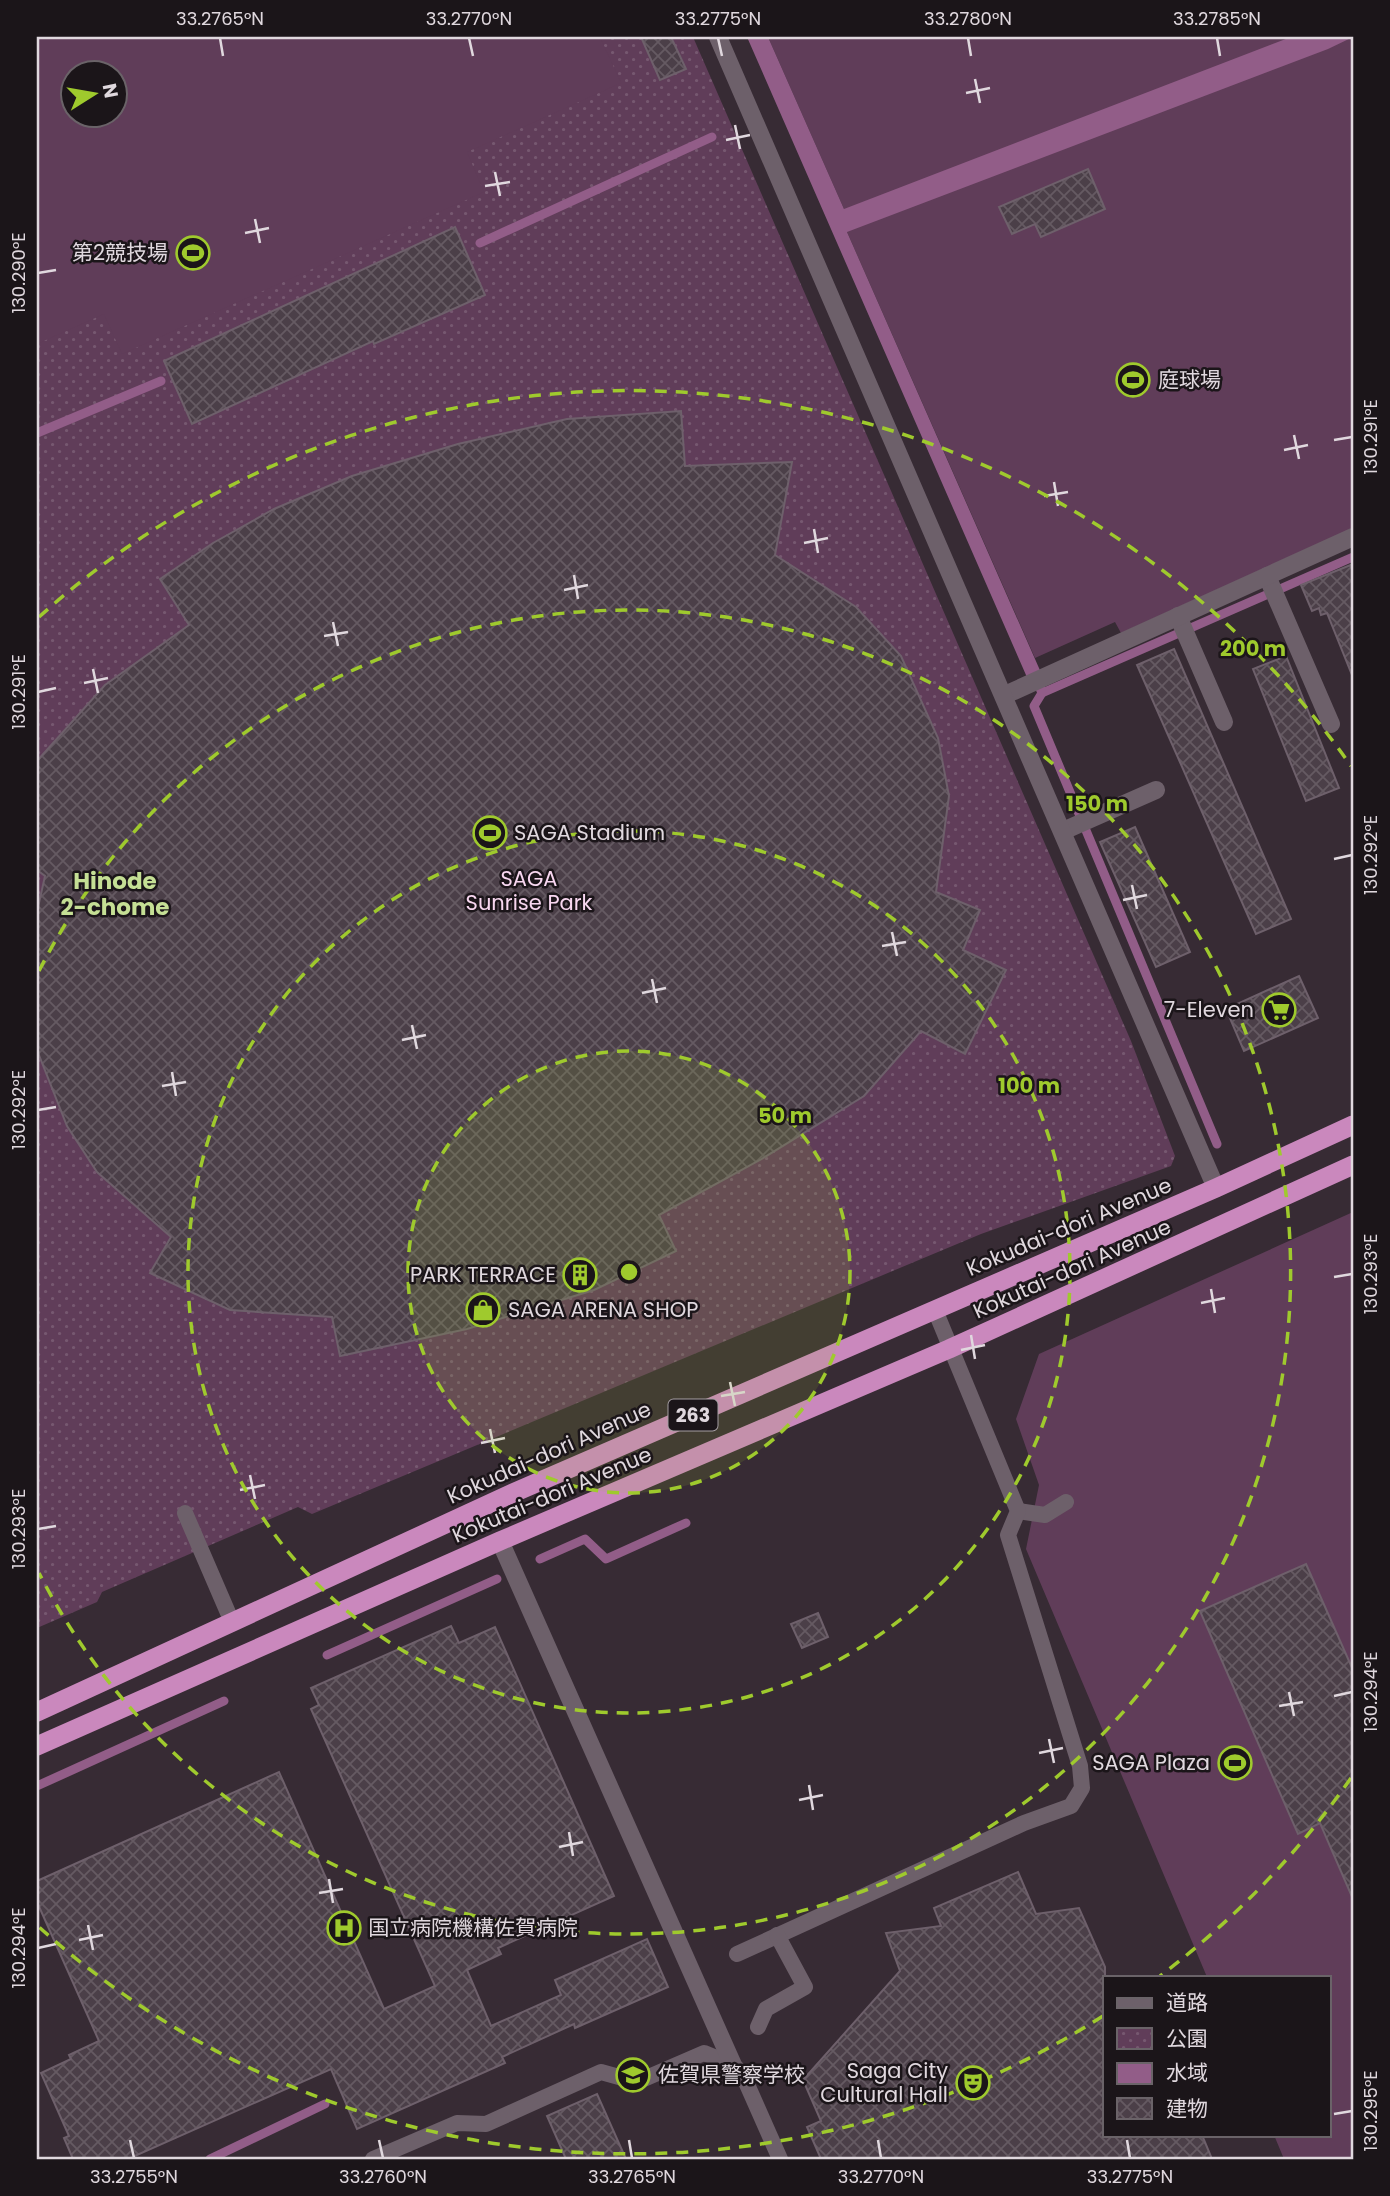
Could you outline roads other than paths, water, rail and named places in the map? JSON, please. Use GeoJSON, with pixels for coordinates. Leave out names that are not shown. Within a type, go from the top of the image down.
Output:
{"type":"FeatureCollection","features":[{"type":"Feature","properties":{"kind":"highway","name":"Kokudai-dori Avenue"},"geometry":{"type":"LineString","coordinates":[[37,1712],[513,1493],[1216,1188],[1353,1125]]}},
{"type":"Feature","properties":{"kind":"highway","name":"Kokutai-dori Avenue"},"geometry":{"type":"LineString","coordinates":[[37,1746],[500,1541],[949,1349],[1353,1164]]}},
{"type":"Feature","properties":{"kind":"street"},"geometry":{"type":"LineString","coordinates":[[718,37],[1005,695],[1216,1188]]}},
{"type":"Feature","properties":{"kind":"street"},"geometry":{"type":"LineString","coordinates":[[1005,695],[1353,537]]}},
{"type":"Feature","properties":{"kind":"street"},"geometry":{"type":"LineString","coordinates":[[1268,576],[1331,724]]}},
{"type":"Feature","properties":{"kind":"street"},"geometry":{"type":"LineString","coordinates":[[1178,617],[1224,722]]}},
{"type":"Feature","properties":{"kind":"street"},"geometry":{"type":"LineString","coordinates":[[1063,831],[1156,790]]}},
{"type":"Feature","properties":{"kind":"street"},"geometry":{"type":"LineString","coordinates":[[500,1541],[733,2065]]}},
{"type":"Feature","properties":{"kind":"lane"},"geometry":{"type":"LineString","coordinates":[[737,1954],[1024,1823],[1071,1806],[1082,1788],[1080,1766],[1008,1535],[1018,1511],[935,1310]]}},
{"type":"Feature","properties":{"kind":"lane"},"geometry":{"type":"LineString","coordinates":[[1018,1511],[1045,1516],[1066,1502]]}},
{"type":"Feature","properties":{"kind":"lane"},"geometry":{"type":"LineString","coordinates":[[185,1513],[232,1622]]}},
{"type":"Feature","properties":{"kind":"lane"},"geometry":{"type":"LineString","coordinates":[[758,2027],[766,2009],[805,1987],[778,1935]]}},
{"type":"Feature","properties":{"kind":"lane"},"geometry":{"type":"LineString","coordinates":[[373,2159],[457,2123],[486,2124],[601,2072],[637,2082],[704,2053],[733,2065],[742,2073],[780,2159]]}},
{"type":"Feature","properties":{"kind":"water"},"geometry":{"type":"Polygon","coordinates":[[[747,37],[768,37],[844,209],[1291,37],[1353,37],[1328,49],[847,232],[1046,684],[1033,691],[747,37]]]}},
{"type":"Feature","properties":{"kind":"waterway"},"geometry":{"type":"LineString","coordinates":[[480,243],[712,137]]}},
{"type":"Feature","properties":{"kind":"waterway"},"geometry":{"type":"LineString","coordinates":[[37,433],[161,381]]}},
{"type":"Feature","properties":{"kind":"waterway"},"geometry":{"type":"LineString","coordinates":[[1036,679],[1042,693],[1353,557]]}},
{"type":"Feature","properties":{"kind":"waterway"},"geometry":{"type":"LineString","coordinates":[[1042,693],[1034,706],[1217,1144]]}},
{"type":"Feature","properties":{"kind":"waterway"},"geometry":{"type":"LineString","coordinates":[[540,1559],[585,1539],[606,1559],[686,1523]]}},
{"type":"Feature","properties":{"kind":"waterway"},"geometry":{"type":"LineString","coordinates":[[327,1655],[497,1579]]}},
{"type":"Feature","properties":{"kind":"waterway"},"geometry":{"type":"LineString","coordinates":[[37,1786],[224,1701]]}},
{"type":"Feature","properties":{"kind":"waterway"},"geometry":{"type":"LineString","coordinates":[[210,2159],[325,2104]]}},
{"type":"Feature","properties":{"kind":"place","name":"第2競技場"},"geometry":{"type":"Point","coordinates":[193,253]}},
{"type":"Feature","properties":{"kind":"place","name":"庭球場"},"geometry":{"type":"Point","coordinates":[1133,380]}},
{"type":"Feature","properties":{"kind":"place","name":"SAGA Stadium"},"geometry":{"type":"Point","coordinates":[490,833]}},
{"type":"Feature","properties":{"kind":"place","name":"7-Eleven"},"geometry":{"type":"Point","coordinates":[1279,1010]}},
{"type":"Feature","properties":{"kind":"place","name":"PARK TERRACE"},"geometry":{"type":"Point","coordinates":[580,1275]}},
{"type":"Feature","properties":{"kind":"place","name":"SAGA ARENA SHOP"},"geometry":{"type":"Point","coordinates":[483,1310]}},
{"type":"Feature","properties":{"kind":"place","name":"SAGA Plaza"},"geometry":{"type":"Point","coordinates":[1235,1763]}},
{"type":"Feature","properties":{"kind":"place","name":"国立病院機構佐賀病院"},"geometry":{"type":"Point","coordinates":[344,1928]}},
{"type":"Feature","properties":{"kind":"place","name":"佐賀県警察学校"},"geometry":{"type":"Point","coordinates":[633,2075]}},
{"type":"Feature","properties":{"kind":"place","name":"Saga City Cultural Hall"},"geometry":{"type":"Point","coordinates":[973,2083]}},
{"type":"Feature","properties":{"kind":"district","name":"Hinode 2-chome"},"geometry":{"type":"Point","coordinates":[115,894]}},
{"type":"Feature","properties":{"kind":"park label","name":"SAGA Sunrise Park"},"geometry":{"type":"Point","coordinates":[529,891]}}]}
